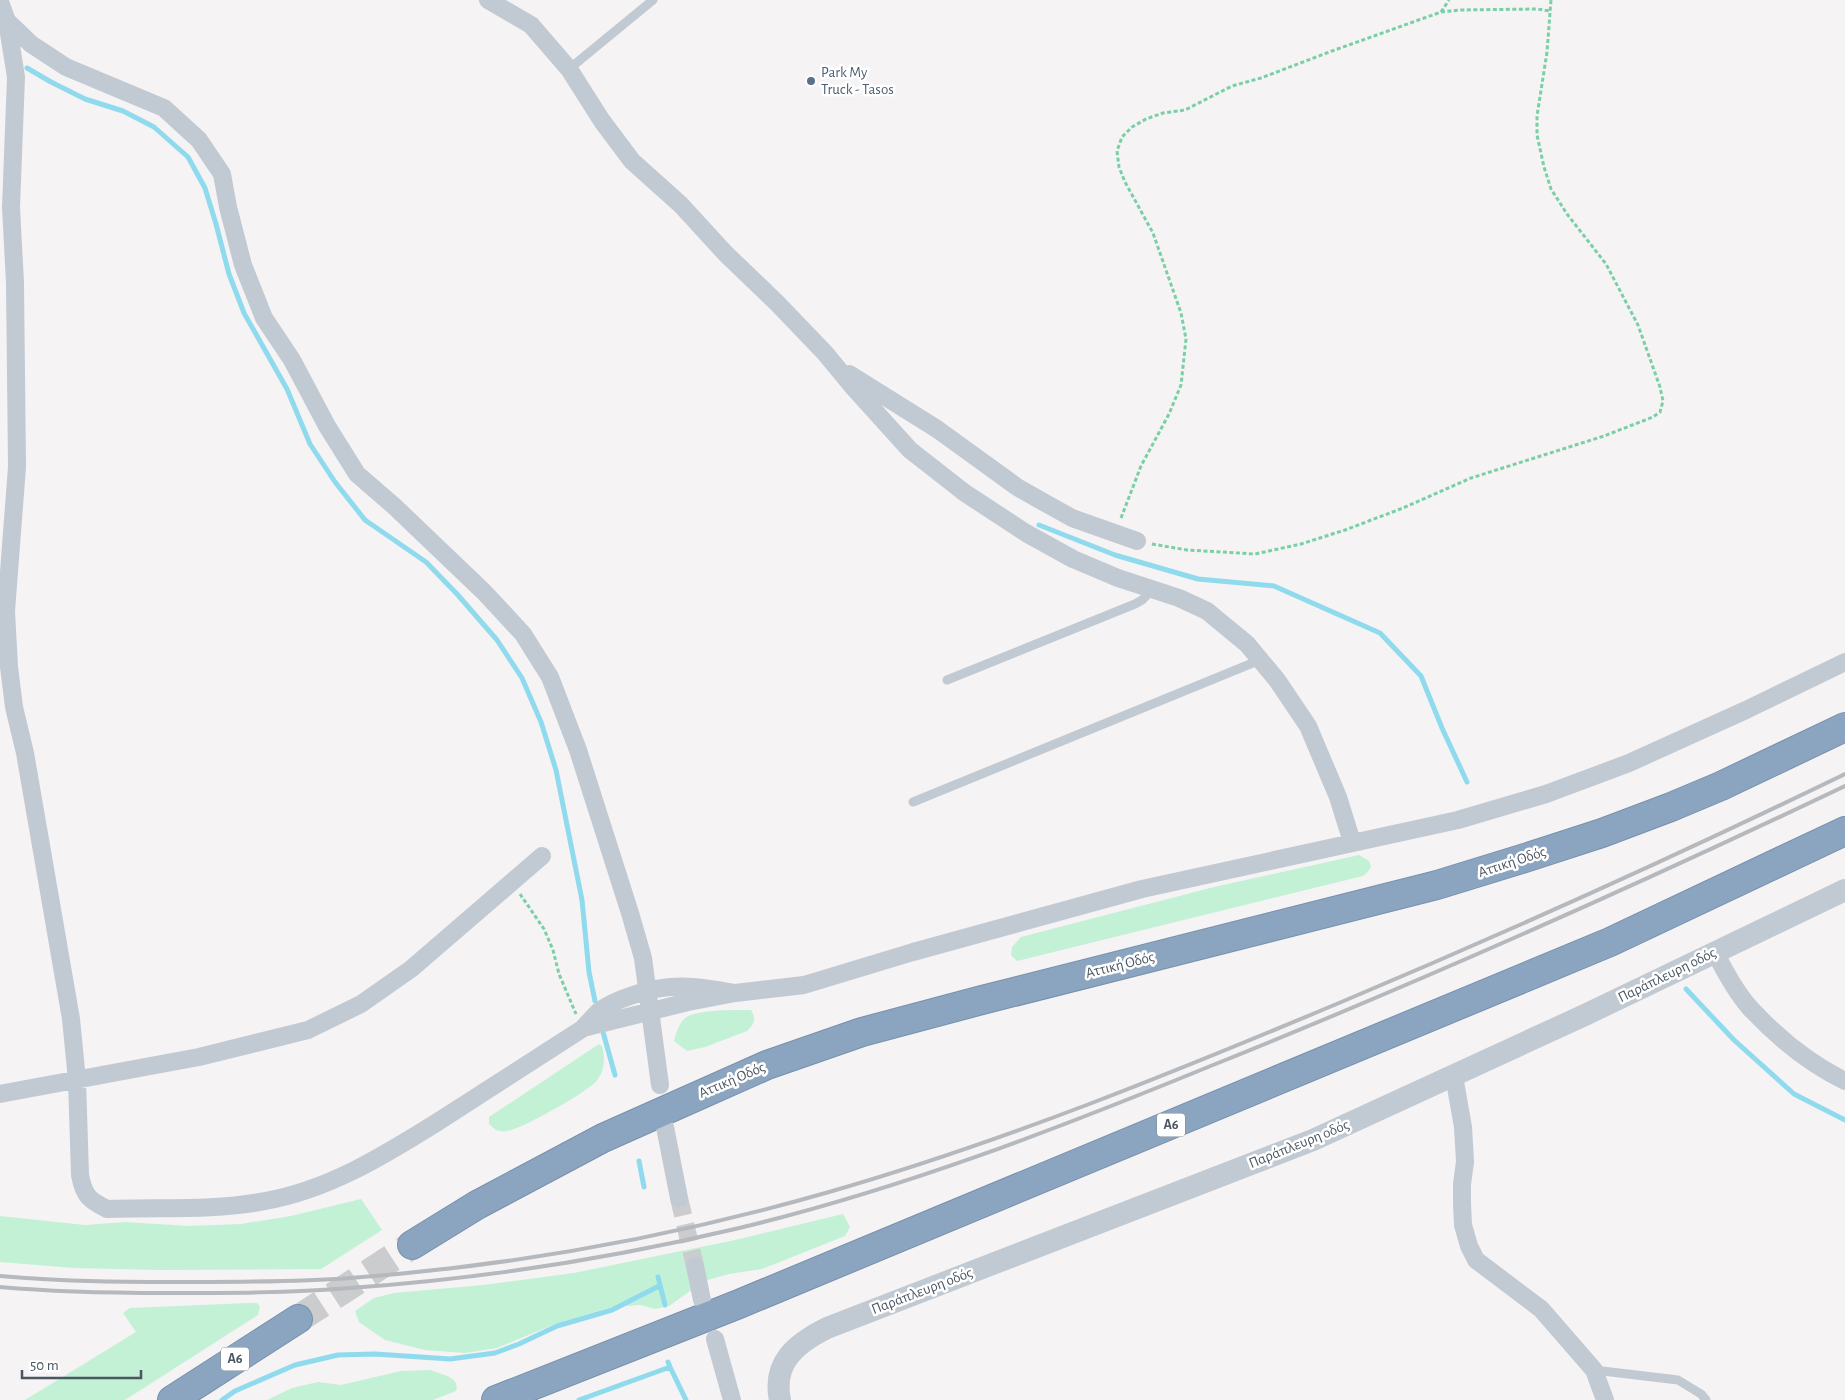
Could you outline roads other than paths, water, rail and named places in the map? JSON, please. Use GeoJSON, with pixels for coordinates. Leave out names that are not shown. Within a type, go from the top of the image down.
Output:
{"type":"FeatureCollection","features":[{"type":"Feature","properties":{"kind":"highway","name":"Αττική Οδός"},"geometry":{"type":"LineString","coordinates":[[412,1245],[476,1205],[603,1138],[767,1065],[862,1032],[1437,885],[1510,863],[1671,808],[1845,727]]}},
{"type":"Feature","properties":{"kind":"highway","name":"Α6"},"geometry":{"type":"LineString","coordinates":[[496,1400],[758,1296],[1610,942],[1845,831]]}},
{"type":"Feature","properties":{"kind":"highway","name":"Α6"},"geometry":{"type":"LineString","coordinates":[[172,1400],[298,1319]]}},
{"type":"Feature","properties":{"kind":"street"},"geometry":{"type":"LineString","coordinates":[[488,0],[531,25],[569,70],[602,121],[632,161],[681,205],[726,254],[777,303],[910,450],[965,493],[1026,533],[1073,560],[1118,578],[1179,598],[1207,611],[1247,644],[1277,680],[1308,726],[1338,797],[1352,842]]}},
{"type":"Feature","properties":{"kind":"street"},"geometry":{"type":"LineString","coordinates":[[0,2],[7,21],[16,77],[11,207],[17,467],[6,611],[8,648],[14,707],[26,753],[71,1019],[77,1080],[80,1175],[82,1186],[91,1201],[107,1209],[228,1207],[267,1201],[297,1193],[348,1174],[413,1137],[582,1029],[598,1012],[618,1000],[648,990],[678,986],[701,987],[735,993]]}},
{"type":"Feature","properties":{"kind":"street"},"geometry":{"type":"LineString","coordinates":[[7,21],[31,44],[66,68],[164,108],[199,140],[222,174],[228,208],[243,265],[264,318],[292,360],[356,474],[394,506],[484,592],[523,634],[550,678],[578,750],[630,913],[643,958],[660,1085]]}},
{"type":"Feature","properties":{"kind":"street"},"geometry":{"type":"LineString","coordinates":[[832,362],[937,429],[1018,487],[1072,518],[1137,541]]}},
{"type":"Feature","properties":{"kind":"street"},"geometry":{"type":"LineString","coordinates":[[582,1029],[650,1011],[735,993],[804,984],[1142,889],[1458,820],[1555,791],[1629,763],[1746,710],[1845,662]]}},
{"type":"Feature","properties":{"kind":"street"},"geometry":{"type":"LineString","coordinates":[[0,1094],[199,1058],[308,1030],[361,1004],[411,969],[542,856]]}},
{"type":"Feature","properties":{"kind":"street","name":"Παράπλευρη οδός"},"geometry":{"type":"LineString","coordinates":[[780,1400],[778,1392],[784,1361],[800,1342],[827,1328],[1313,1140],[1454,1076],[1845,890]]}},
{"type":"Feature","properties":{"kind":"street"},"geometry":{"type":"LineString","coordinates":[[1715,952],[1728,977],[1750,1007],[1786,1042],[1832,1075],[1845,1081]]}},
{"type":"Feature","properties":{"kind":"street"},"geometry":{"type":"LineString","coordinates":[[1454,1076],[1463,1127],[1465,1162],[1462,1184],[1463,1225],[1469,1246],[1476,1260],[1541,1309],[1594,1370],[1605,1400]]}},
{"type":"Feature","properties":{"kind":"street"},"geometry":{"type":"LineString","coordinates":[[665,1127],[679,1198]]}},
{"type":"Feature","properties":{"kind":"street"},"geometry":{"type":"LineString","coordinates":[[695,1266],[702,1300]]}},
{"type":"Feature","properties":{"kind":"street"},"geometry":{"type":"LineString","coordinates":[[715,1338],[732,1400]]}},
{"type":"Feature","properties":{"kind":"lane"},"geometry":{"type":"LineString","coordinates":[[569,70],[652,0]]}},
{"type":"Feature","properties":{"kind":"lane"},"geometry":{"type":"LineString","coordinates":[[947,680],[1135,604],[1153,589]]}},
{"type":"Feature","properties":{"kind":"lane"},"geometry":{"type":"LineString","coordinates":[[913,802],[1260,660]]}},
{"type":"Feature","properties":{"kind":"lane"},"geometry":{"type":"LineString","coordinates":[[1594,1370],[1678,1380],[1706,1400]]}},
{"type":"Feature","properties":{"kind":"waterway"},"geometry":{"type":"LineString","coordinates":[[27,68],[85,99],[123,111],[154,127],[188,157],[205,188],[229,274],[244,313],[287,389],[310,444],[335,482],[365,520],[426,562],[497,640],[522,678],[541,722],[556,770],[582,900],[589,972],[595,1001]]}},
{"type":"Feature","properties":{"kind":"waterway"},"geometry":{"type":"LineString","coordinates":[[1039,525],[1115,555],[1198,579],[1274,586],[1380,633],[1421,676],[1467,782]]}},
{"type":"Feature","properties":{"kind":"waterway"},"geometry":{"type":"LineString","coordinates":[[1686,989],[1734,1040],[1794,1094],[1845,1120]]}},
{"type":"Feature","properties":{"kind":"waterway"},"geometry":{"type":"LineString","coordinates":[[603,1032],[615,1075]]}},
{"type":"Feature","properties":{"kind":"waterway"},"geometry":{"type":"LineString","coordinates":[[639,1161],[644,1187]]}},
{"type":"Feature","properties":{"kind":"waterway"},"geometry":{"type":"LineString","coordinates":[[658,1277],[665,1305]]}},
{"type":"Feature","properties":{"kind":"waterway"},"geometry":{"type":"LineString","coordinates":[[222,1400],[235,1391],[295,1365],[338,1355],[375,1354],[450,1359],[495,1353],[557,1326],[612,1310],[659,1286]]}},
{"type":"Feature","properties":{"kind":"waterway"},"geometry":{"type":"LineString","coordinates":[[579,1400],[670,1367],[668,1362]]}},
{"type":"Feature","properties":{"kind":"waterway"},"geometry":{"type":"LineString","coordinates":[[670,1367],[686,1400]]}},
{"type":"Feature","properties":{"kind":"tunnel"},"geometry":{"type":"LineString","coordinates":[[679,1198],[695,1266]]}},
{"type":"Feature","properties":{"kind":"tunnel"},"geometry":{"type":"LineString","coordinates":[[298,1319],[412,1245]]}},
{"type":"Feature","properties":{"kind":"railway"},"geometry":{"type":"LineString","coordinates":[[0,1276],[98,1281],[253,1282],[411,1273],[532,1257],[652,1236],[711,1223],[829,1192],[1023,1129],[1213,1055],[1403,976],[1530,920],[1720,834],[1845,774]]}},
{"type":"Feature","properties":{"kind":"railway"},"geometry":{"type":"LineString","coordinates":[[0,1287],[82,1292],[211,1293],[327,1290],[399,1284],[495,1273],[640,1250],[796,1213],[917,1177],[1036,1135],[1154,1089],[1373,999],[1531,930],[1845,786]]}},
{"type":"Feature","properties":{"kind":"place","name":"Park My Truck - Tasos"},"geometry":{"type":"Point","coordinates":[811,81]}}]}
